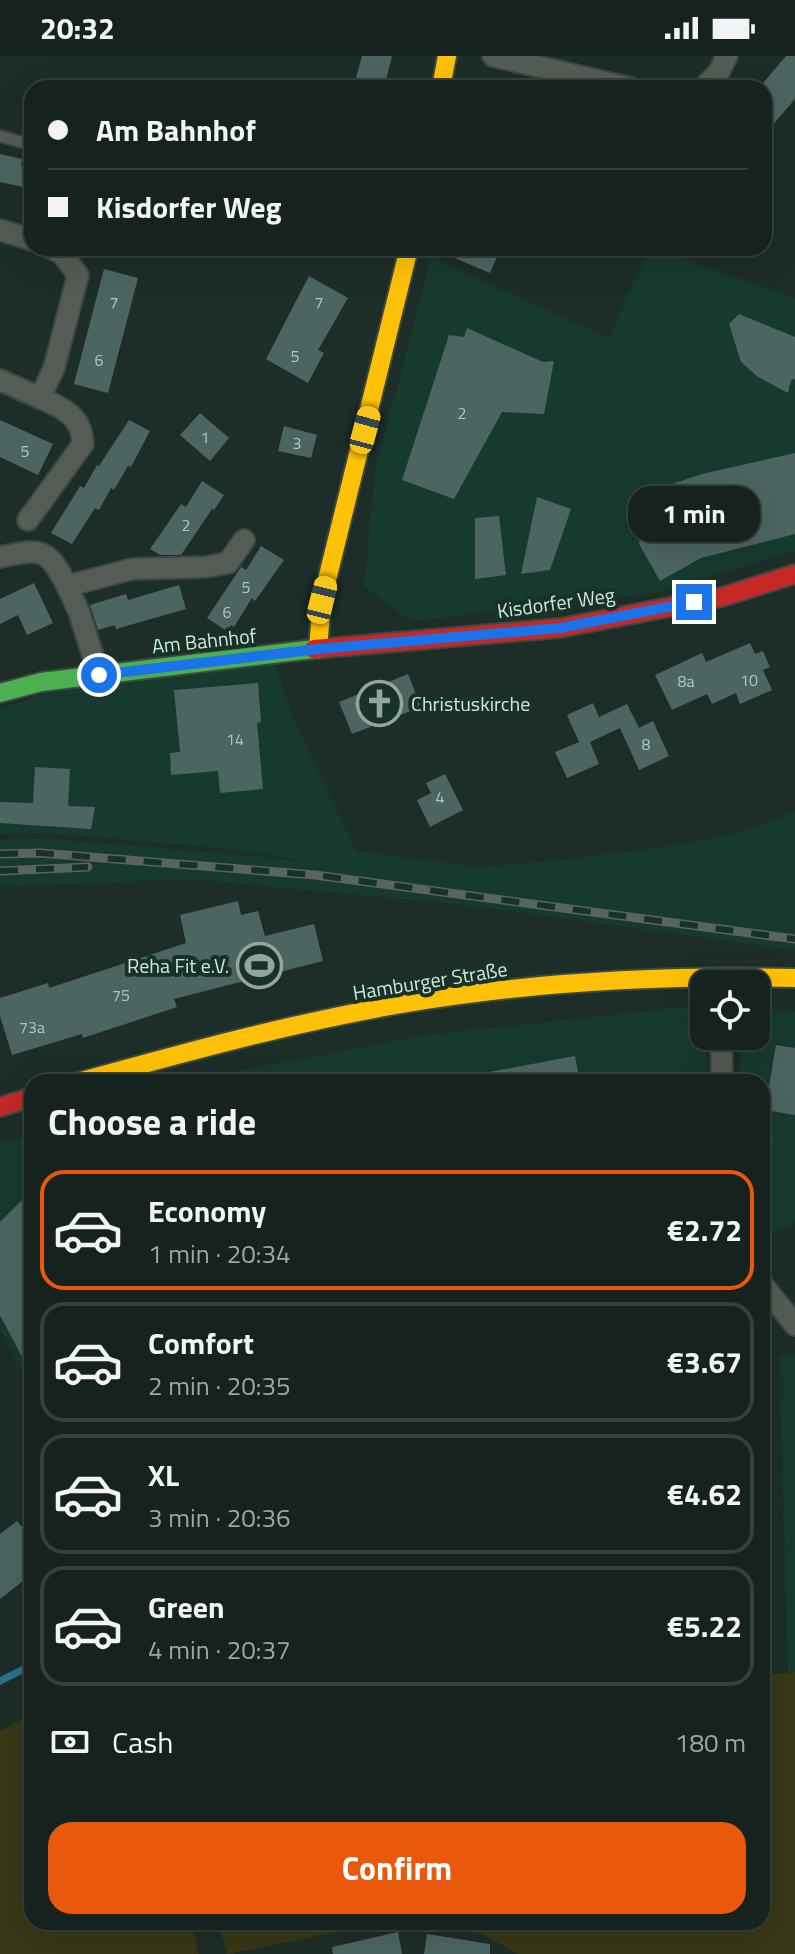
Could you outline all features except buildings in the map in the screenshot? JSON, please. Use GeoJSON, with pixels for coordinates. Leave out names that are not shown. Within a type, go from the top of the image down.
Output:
{"type":"FeatureCollection","features":[{"type":"Feature","properties":{"kind":"street"},"geometry":{"type":"LineString","coordinates":[[442,80],[447,56]]}},
{"type":"Feature","properties":{"kind":"street"},"geometry":{"type":"LineString","coordinates":[[493,56],[596,80]]}},
{"type":"Feature","properties":{"kind":"street"},"geometry":{"type":"LineString","coordinates":[[711,80],[727,56]]}},
{"type":"Feature","properties":{"kind":"street"},"geometry":{"type":"LineString","coordinates":[[0,230],[24,238]]}},
{"type":"Feature","properties":{"kind":"street"},"geometry":{"type":"LineString","coordinates":[[40,398],[54,368],[78,275],[64,256]]}},
{"type":"Feature","properties":{"kind":"street"},"geometry":{"type":"LineString","coordinates":[[318,649],[322,600],[407,256]]}},
{"type":"Feature","properties":{"kind":"street"},"geometry":{"type":"LineString","coordinates":[[0,380],[68,411],[78,420],[83,431],[83,444],[28,520]]}},
{"type":"Feature","properties":{"kind":"street"},"geometry":{"type":"LineString","coordinates":[[67,586],[132,569],[205,567],[228,563],[244,540]]}},
{"type":"Feature","properties":{"kind":"street"},"geometry":{"type":"LineString","coordinates":[[0,557],[36,551],[54,560],[79,612],[99,675]]}},
{"type":"Feature","properties":{"kind":"street","name":"Kisdorfer Weg"},"geometry":{"type":"LineString","coordinates":[[318,649],[580,625],[722,597],[795,574]]}},
{"type":"Feature","properties":{"kind":"street","name":"Am Bahnhof"},"geometry":{"type":"LineString","coordinates":[[0,693],[41,682],[318,649]]}},
{"type":"Feature","properties":{"kind":"street","name":"Hamburger Straße"},"geometry":{"type":"LineString","coordinates":[[108,1074],[265,1032],[421,1001],[618,978],[690,979]]}},
{"type":"Feature","properties":{"kind":"street","name":"Hamburger Straße"},"geometry":{"type":"LineString","coordinates":[[770,979],[795,978]]}},
{"type":"Feature","properties":{"kind":"street"},"geometry":{"type":"LineString","coordinates":[[721,1050],[722,1074]]}},
{"type":"Feature","properties":{"kind":"street"},"geometry":{"type":"LineString","coordinates":[[0,1107],[24,1100]]}},
{"type":"Feature","properties":{"kind":"street"},"geometry":{"type":"LineString","coordinates":[[770,1294],[795,1325]]}},
{"type":"Feature","properties":{"kind":"lane"},"geometry":{"type":"LineString","coordinates":[[0,136],[24,143]]}},
{"type":"Feature","properties":{"kind":"shaded area"},"geometry":{"type":"Polygon","coordinates":[[[646,256],[673,256],[795,298],[795,551],[654,593],[412,621],[364,587],[375,472],[431,257],[609,338],[646,256]]]}},
{"type":"Feature","properties":{"kind":"shaded area"},"geometry":{"type":"Polygon","coordinates":[[[273,659],[294,720],[356,851],[479,867],[563,860],[729,835],[795,812],[795,950],[473,906],[193,879],[0,887],[0,840],[41,838],[308,863],[219,848],[47,833],[0,834],[0,709],[44,694],[273,659]]]}},
{"type":"Feature","properties":{"kind":"shaded area"},"geometry":{"type":"Polygon","coordinates":[[[690,1007],[690,1050],[706,1050],[708,1074],[230,1074],[426,1035],[690,1007]]]}},
{"type":"Feature","properties":{"kind":"shaded area"},"geometry":{"type":"Polygon","coordinates":[[[770,1009],[795,1012],[795,1222],[770,1236],[770,1074],[739,1074],[740,1050],[770,1050],[770,1009]]]}},
{"type":"Feature","properties":{"kind":"shaded area"},"geometry":{"type":"Polygon","coordinates":[[[24,1136],[24,1375],[0,1329],[0,1143],[24,1136]]]}},
{"type":"Feature","properties":{"kind":"shaded area"},"geometry":{"type":"Polygon","coordinates":[[[795,1354],[795,1672],[788,1672],[779,1356],[795,1354]]]}},
{"type":"Feature","properties":{"kind":"shaded area"},"geometry":{"type":"Polygon","coordinates":[[[795,1672],[795,1954],[518,1954],[474,1930],[770,1930],[770,1674],[795,1672]]]}},
{"type":"Feature","properties":{"kind":"shaded area"},"geometry":{"type":"Polygon","coordinates":[[[24,1718],[24,1930],[193,1930],[199,1954],[0,1954],[0,1731],[24,1718]]]}},
{"type":"Feature","properties":{"kind":"shaded area"},"geometry":{"type":"Polygon","coordinates":[[[220,1930],[346,1930],[227,1954],[220,1930]]]}},
{"type":"Feature","properties":{"kind":"waterway"},"geometry":{"type":"LineString","coordinates":[[0,1681],[24,1669]]}},
{"type":"Feature","properties":{"kind":"railway"},"geometry":{"type":"LineString","coordinates":[[0,854],[40,853],[315,875],[795,939]]}},
{"type":"Feature","properties":{"kind":"railway"},"geometry":{"type":"LineString","coordinates":[[0,871],[88,867]]}},
{"type":"Feature","properties":{"kind":"traffic: fast"},"geometry":{"type":"LineString","coordinates":[[0,693],[41,682],[314,649]]}},
{"type":"Feature","properties":{"kind":"traffic: slow"},"geometry":{"type":"LineString","coordinates":[[442,80],[447,56]]}},
{"type":"Feature","properties":{"kind":"traffic: slow"},"geometry":{"type":"LineString","coordinates":[[318,649],[322,600],[407,256]]}},
{"type":"Feature","properties":{"kind":"traffic: slow"},"geometry":{"type":"LineString","coordinates":[[108,1074],[276,1030],[446,997],[595,982],[795,978]]}},
{"type":"Feature","properties":{"kind":"traffic: jam"},"geometry":{"type":"LineString","coordinates":[[314,649],[560,628],[722,597],[795,574]]}},
{"type":"Feature","properties":{"kind":"traffic: jam"},"geometry":{"type":"LineString","coordinates":[[0,1107],[24,1100]]}},
{"type":"Feature","properties":{"kind":"place","name":"Christuskirche"},"geometry":{"type":"Point","coordinates":[380,704]}},
{"type":"Feature","properties":{"kind":"place","name":"Reha Fit e.V."},"geometry":{"type":"Point","coordinates":[260,966]}},
{"type":"Feature","properties":{"kind":"route"},"geometry":{"type":"LineString","coordinates":[[99,675],[318,649],[560,628],[694,602]]}}]}
